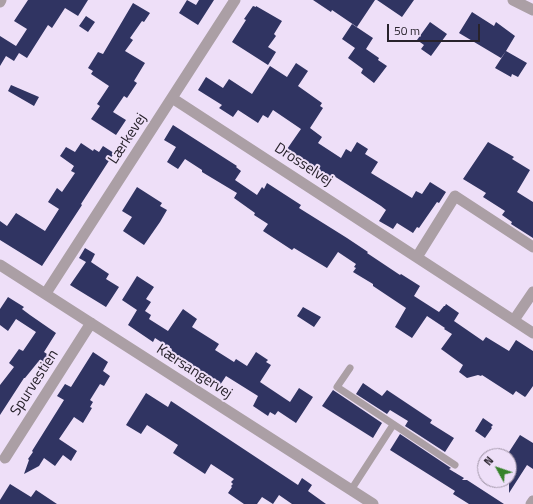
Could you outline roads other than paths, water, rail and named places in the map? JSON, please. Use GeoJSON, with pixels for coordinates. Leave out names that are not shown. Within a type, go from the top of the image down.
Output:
{"type":"FeatureCollection","features":[{"type":"Feature","properties":{"kind":"street","name":"Lærkevej"},"geometry":{"type":"LineString","coordinates":[[46,293],[235,0]]}},
{"type":"Feature","properties":{"kind":"street"},"geometry":{"type":"LineString","coordinates":[[513,0],[533,10]]}},
{"type":"Feature","properties":{"kind":"street","name":"Drosselvej"},"geometry":{"type":"LineString","coordinates":[[172,98],[533,333]]}},
{"type":"Feature","properties":{"kind":"street"},"geometry":{"type":"LineString","coordinates":[[417,257],[455,196],[533,247]]}},
{"type":"Feature","properties":{"kind":"street","name":"Kærsangervej"},"geometry":{"type":"LineString","coordinates":[[0,265],[46,293],[373,504]]}},
{"type":"Feature","properties":{"kind":"street"},"geometry":{"type":"LineString","coordinates":[[514,320],[533,292]]}},
{"type":"Feature","properties":{"kind":"street","name":"Spurvestien"},"geometry":{"type":"LineString","coordinates":[[5,458],[91,323]]}},
{"type":"Feature","properties":{"kind":"lane"},"geometry":{"type":"LineString","coordinates":[[350,368],[336,387],[455,465]]}},
{"type":"Feature","properties":{"kind":"lane"},"geometry":{"type":"LineString","coordinates":[[351,490],[393,425]]}}]}
